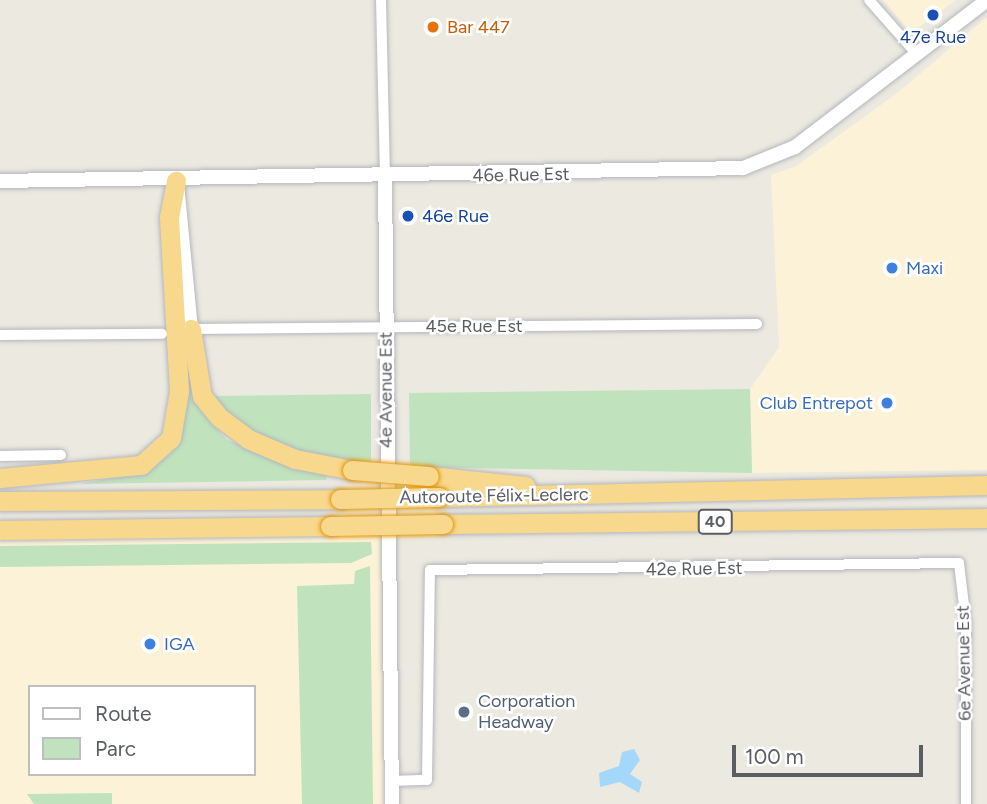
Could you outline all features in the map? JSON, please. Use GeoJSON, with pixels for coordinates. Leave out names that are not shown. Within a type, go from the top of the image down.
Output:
{"type":"FeatureCollection","features":[{"type":"Feature","properties":{"kind":"highway"},"geometry":{"type":"LineString","coordinates":[[0,478],[141,466],[171,438],[179,391],[169,217],[176,181]]}},
{"type":"Feature","properties":{"kind":"highway"},"geometry":{"type":"LineString","coordinates":[[191,329],[202,396],[219,416],[248,439],[295,459],[352,470],[429,475],[568,494]]}},
{"type":"Feature","properties":{"kind":"highway","name":"Autoroute Félix-Leclerc"},"geometry":{"type":"LineString","coordinates":[[0,501],[340,499],[987,485]]}},
{"type":"Feature","properties":{"kind":"highway","name":"Autoroute Félix-Leclerc"},"geometry":{"type":"LineString","coordinates":[[0,530],[987,518]]}},
{"type":"Feature","properties":{"kind":"street","name":"4e Avenue Est"},"geometry":{"type":"LineString","coordinates":[[381,0],[392,804]]}},
{"type":"Feature","properties":{"kind":"street"},"geometry":{"type":"LineString","coordinates":[[869,0],[914,51]]}},
{"type":"Feature","properties":{"kind":"street","name":"46e Rue Est"},"geometry":{"type":"LineString","coordinates":[[0,181],[176,181],[743,168],[795,147],[914,51],[987,0]]}},
{"type":"Feature","properties":{"kind":"street"},"geometry":{"type":"LineString","coordinates":[[176,181],[184,212],[191,329]]}},
{"type":"Feature","properties":{"kind":"street","name":"45e Rue Est"},"geometry":{"type":"LineString","coordinates":[[191,329],[757,324]]}},
{"type":"Feature","properties":{"kind":"street"},"geometry":{"type":"LineString","coordinates":[[0,335],[162,334]]}},
{"type":"Feature","properties":{"kind":"street"},"geometry":{"type":"LineString","coordinates":[[0,450],[0,456],[61,455]]}},
{"type":"Feature","properties":{"kind":"street","name":"42e Rue Est"},"geometry":{"type":"LineString","coordinates":[[391,781],[427,780],[430,570],[959,564]]}},
{"type":"Feature","properties":{"kind":"street","name":"6e Avenue Est"},"geometry":{"type":"LineString","coordinates":[[959,564],[966,623],[966,804]]}},
{"type":"Feature","properties":{"kind":"shaded area"},"geometry":{"type":"Polygon","coordinates":[[[883,0],[956,0],[911,33],[883,0]]]}},
{"type":"Feature","properties":{"kind":"shaded area"},"geometry":{"type":"Polygon","coordinates":[[[987,17],[987,470],[752,473],[750,389],[779,347],[771,175],[796,166],[896,94],[987,17]]]}},
{"type":"Feature","properties":{"kind":"shaded area"},"geometry":{"type":"Polygon","coordinates":[[[330,526],[387,540],[392,804],[0,804],[0,530],[330,526]]]}},
{"type":"Feature","properties":{"kind":"green space"},"geometry":{"type":"Polygon","coordinates":[[[184,366],[200,410],[227,440],[327,473],[326,480],[80,484],[134,474],[165,454],[184,366]]]}},
{"type":"Feature","properties":{"kind":"green space"},"geometry":{"type":"Polygon","coordinates":[[[750,389],[752,473],[410,467],[409,393],[750,389]]]}},
{"type":"Feature","properties":{"kind":"green space"},"geometry":{"type":"Polygon","coordinates":[[[371,394],[371,464],[294,450],[227,418],[212,396],[371,394]]]}},
{"type":"Feature","properties":{"kind":"green space"},"geometry":{"type":"Polygon","coordinates":[[[371,542],[372,554],[351,563],[0,567],[0,546],[371,542]]]}},
{"type":"Feature","properties":{"kind":"green space"},"geometry":{"type":"Polygon","coordinates":[[[370,566],[373,804],[302,804],[297,586],[354,584],[355,571],[370,566]]]}},
{"type":"Feature","properties":{"kind":"green space"},"geometry":{"type":"Polygon","coordinates":[[[112,793],[112,804],[34,804],[27,794],[112,793]]]}},
{"type":"Feature","properties":{"kind":"water"},"geometry":{"type":"Polygon","coordinates":[[[634,749],[640,760],[630,774],[642,782],[639,793],[620,782],[600,787],[599,773],[619,766],[622,752],[634,749]]]}},
{"type":"Feature","properties":{"kind":"place","name":"47e Rue"},"geometry":{"type":"Point","coordinates":[933,15]}},
{"type":"Feature","properties":{"kind":"place","name":"Bar 447"},"geometry":{"type":"Point","coordinates":[433,27]}},
{"type":"Feature","properties":{"kind":"place","name":"46e Rue"},"geometry":{"type":"Point","coordinates":[408,216]}},
{"type":"Feature","properties":{"kind":"place","name":"Maxi"},"geometry":{"type":"Point","coordinates":[892,268]}},
{"type":"Feature","properties":{"kind":"place","name":"Club Entrepot"},"geometry":{"type":"Point","coordinates":[887,403]}},
{"type":"Feature","properties":{"kind":"place","name":"IGA"},"geometry":{"type":"Point","coordinates":[150,644]}},
{"type":"Feature","properties":{"kind":"place","name":"Corporation Headway"},"geometry":{"type":"Point","coordinates":[464,712]}}]}
